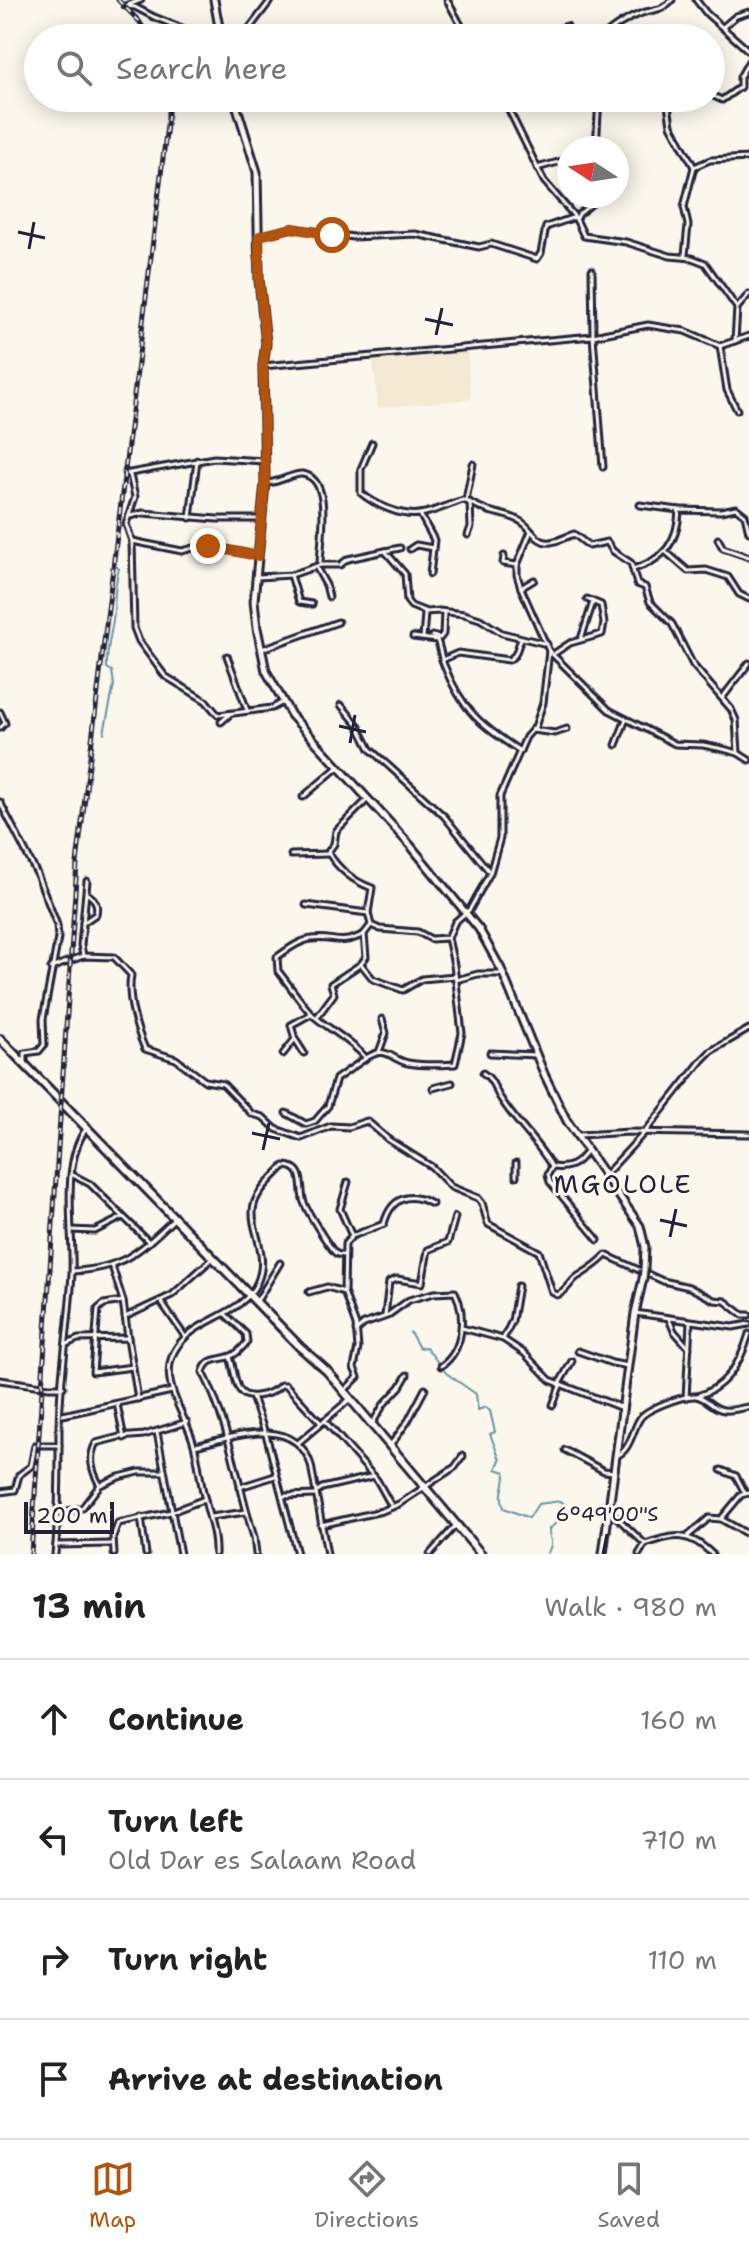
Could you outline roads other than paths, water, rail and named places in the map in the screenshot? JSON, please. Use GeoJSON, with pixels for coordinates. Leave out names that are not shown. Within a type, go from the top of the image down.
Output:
{"type":"FeatureCollection","features":[{"type":"Feature","properties":{"kind":"main road"},"geometry":{"type":"LineString","coordinates":[[0,1039],[344,1391],[481,1554]]}},
{"type":"Feature","properties":{"kind":"street"},"geometry":{"type":"LineString","coordinates":[[141,0],[125,6],[176,24]]}},
{"type":"Feature","properties":{"kind":"street"},"geometry":{"type":"LineString","coordinates":[[214,0],[218,24]]}},
{"type":"Feature","properties":{"kind":"street"},"geometry":{"type":"LineString","coordinates":[[253,24],[271,0]]}},
{"type":"Feature","properties":{"kind":"street"},"geometry":{"type":"LineString","coordinates":[[447,0],[460,24]]}},
{"type":"Feature","properties":{"kind":"street"},"geometry":{"type":"LineString","coordinates":[[621,24],[642,13],[659,11],[672,0]]}},
{"type":"Feature","properties":{"kind":"street"},"geometry":{"type":"LineString","coordinates":[[696,0],[720,24]]}},
{"type":"Feature","properties":{"kind":"street"},"geometry":{"type":"LineString","coordinates":[[725,25],[736,16],[749,12]]}},
{"type":"Feature","properties":{"kind":"street"},"geometry":{"type":"LineString","coordinates":[[725,29],[749,51]]}},
{"type":"Feature","properties":{"kind":"street"},"geometry":{"type":"LineString","coordinates":[[725,98],[740,87],[740,77],[749,61]]}},
{"type":"Feature","properties":{"kind":"street"},"geometry":{"type":"LineString","coordinates":[[238,112],[257,172],[259,280],[266,343],[263,366],[265,483],[255,609],[266,671],[291,715],[466,912],[503,974],[575,1135],[630,1209],[643,1233],[643,1279],[635,1313],[603,1554]]}},
{"type":"Feature","properties":{"kind":"street"},"geometry":{"type":"LineString","coordinates":[[510,112],[544,181],[576,218],[584,236],[609,238],[670,256],[684,256],[709,267],[716,282],[737,308]]}},
{"type":"Feature","properties":{"kind":"street"},"geometry":{"type":"LineString","coordinates":[[597,136],[598,112]]}},
{"type":"Feature","properties":{"kind":"street"},"geometry":{"type":"LineString","coordinates":[[668,112],[694,167],[684,207],[688,225],[684,256]]}},
{"type":"Feature","properties":{"kind":"street"},"geometry":{"type":"LineString","coordinates":[[694,167],[710,160],[749,158]]}},
{"type":"Feature","properties":{"kind":"street"},"geometry":{"type":"LineString","coordinates":[[537,168],[557,162]]}},
{"type":"Feature","properties":{"kind":"street"},"geometry":{"type":"LineString","coordinates":[[259,236],[292,228],[353,237],[415,234],[479,247],[491,244],[537,259],[546,227],[576,218],[586,208]]}},
{"type":"Feature","properties":{"kind":"street"},"geometry":{"type":"LineString","coordinates":[[592,270],[593,336],[603,467]]}},
{"type":"Feature","properties":{"kind":"street"},"geometry":{"type":"LineString","coordinates":[[735,341],[737,308],[749,294]]}},
{"type":"Feature","properties":{"kind":"street"},"geometry":{"type":"LineString","coordinates":[[263,366],[593,336],[657,325],[685,331],[720,346],[749,336]]}},
{"type":"Feature","properties":{"kind":"street"},"geometry":{"type":"LineString","coordinates":[[720,346],[727,390],[737,410]]}},
{"type":"Feature","properties":{"kind":"street"},"geometry":{"type":"LineString","coordinates":[[372,443],[361,469],[361,494],[397,512],[420,514],[468,501],[513,517],[545,543],[556,543],[574,534],[589,546],[608,542],[613,551],[629,560],[637,584],[645,587],[650,602],[672,624],[693,665],[723,697],[736,720],[738,753]]}},
{"type":"Feature","properties":{"kind":"street"},"geometry":{"type":"LineString","coordinates":[[264,461],[220,458],[127,472],[135,497],[126,524],[132,541],[133,621],[139,641],[165,676],[206,701],[218,715],[272,708],[283,702]]}},
{"type":"Feature","properties":{"kind":"street"},"geometry":{"type":"LineString","coordinates":[[190,518],[197,460]]}},
{"type":"Feature","properties":{"kind":"street"},"geometry":{"type":"LineString","coordinates":[[468,535],[471,527],[468,501],[473,464]]}},
{"type":"Feature","properties":{"kind":"street"},"geometry":{"type":"LineString","coordinates":[[265,483],[280,482],[298,474],[310,477],[319,484],[323,505],[318,566],[329,597]]}},
{"type":"Feature","properties":{"kind":"street"},"geometry":{"type":"LineString","coordinates":[[640,505],[679,510],[721,511],[736,508],[745,515],[749,532]]}},
{"type":"Feature","properties":{"kind":"street"},"geometry":{"type":"LineString","coordinates":[[633,569],[653,562],[665,551],[677,531],[679,510]]}},
{"type":"Feature","properties":{"kind":"street"},"geometry":{"type":"LineString","coordinates":[[130,516],[143,513],[190,518],[261,519]]}},
{"type":"Feature","properties":{"kind":"street"},"geometry":{"type":"LineString","coordinates":[[420,514],[432,535],[430,574]]}},
{"type":"Feature","properties":{"kind":"street"},"geometry":{"type":"LineString","coordinates":[[531,531],[517,565],[521,588],[547,644],[559,658],[557,661],[609,710],[626,719],[675,744],[703,745],[738,753],[749,760]]}},
{"type":"Feature","properties":{"kind":"street"},"geometry":{"type":"LineString","coordinates":[[718,539],[723,548],[749,557]]}},
{"type":"Feature","properties":{"kind":"street"},"geometry":{"type":"LineString","coordinates":[[132,541],[182,551],[204,544],[258,556]]}},
{"type":"Feature","properties":{"kind":"street"},"geometry":{"type":"LineString","coordinates":[[410,549],[416,545],[433,548]]}},
{"type":"Feature","properties":{"kind":"street"},"geometry":{"type":"LineString","coordinates":[[256,577],[291,575],[400,548]]}},
{"type":"Feature","properties":{"kind":"street"},"geometry":{"type":"LineString","coordinates":[[385,551],[405,574],[407,601],[411,606],[426,612],[480,619],[502,633],[547,644]]}},
{"type":"Feature","properties":{"kind":"street"},"geometry":{"type":"LineString","coordinates":[[665,551],[688,571],[706,570],[728,577],[739,594],[749,599]]}},
{"type":"Feature","properties":{"kind":"street"},"geometry":{"type":"LineString","coordinates":[[504,556],[503,563],[517,565]]}},
{"type":"Feature","properties":{"kind":"street"},"geometry":{"type":"LineString","coordinates":[[291,575],[299,602],[312,604]]}},
{"type":"Feature","properties":{"kind":"street"},"geometry":{"type":"LineString","coordinates":[[521,588],[534,580]]}},
{"type":"Feature","properties":{"kind":"street"},"geometry":{"type":"LineString","coordinates":[[552,653],[581,639],[601,635],[604,628],[601,605],[587,599]]}},
{"type":"Feature","properties":{"kind":"street"},"geometry":{"type":"LineString","coordinates":[[581,639],[593,602]]}},
{"type":"Feature","properties":{"kind":"street"},"geometry":{"type":"LineString","coordinates":[[423,638],[426,612]]}},
{"type":"Feature","properties":{"kind":"street"},"geometry":{"type":"LineString","coordinates":[[432,636],[440,638],[443,634],[444,612]]}},
{"type":"Feature","properties":{"kind":"street"},"geometry":{"type":"LineString","coordinates":[[262,649],[338,622]]}},
{"type":"Feature","properties":{"kind":"street"},"geometry":{"type":"LineString","coordinates":[[413,637],[437,640],[442,660],[467,710],[485,728],[520,751]]}},
{"type":"Feature","properties":{"kind":"street"},"geometry":{"type":"LineString","coordinates":[[442,660],[458,653],[509,660],[515,655],[521,639]]}},
{"type":"Feature","properties":{"kind":"street"},"geometry":{"type":"LineString","coordinates":[[286,1113],[306,1124],[315,1121],[331,1101],[336,1079],[379,1052],[393,1054],[410,1063],[455,1064],[462,1033],[448,938],[455,922],[466,912],[489,872],[500,838],[500,796],[543,703],[552,653]]}},
{"type":"Feature","properties":{"kind":"street"},"geometry":{"type":"LineString","coordinates":[[227,656],[247,710]]}},
{"type":"Feature","properties":{"kind":"street"},"geometry":{"type":"LineString","coordinates":[[723,697],[749,663]]}},
{"type":"Feature","properties":{"kind":"street"},"geometry":{"type":"LineString","coordinates":[[341,705],[358,725],[370,749],[444,816],[489,872]]}},
{"type":"Feature","properties":{"kind":"street"},"geometry":{"type":"LineString","coordinates":[[0,712],[5,723],[0,728]]}},
{"type":"Feature","properties":{"kind":"street"},"geometry":{"type":"LineString","coordinates":[[221,722],[229,715]]}},
{"type":"Feature","properties":{"kind":"street"},"geometry":{"type":"LineString","coordinates":[[616,745],[626,719]]}},
{"type":"Feature","properties":{"kind":"street"},"geometry":{"type":"LineString","coordinates":[[532,730],[555,733],[567,729]]}},
{"type":"Feature","properties":{"kind":"street"},"geometry":{"type":"LineString","coordinates":[[303,797],[338,767]]}},
{"type":"Feature","properties":{"kind":"street"},"geometry":{"type":"LineString","coordinates":[[328,854],[335,842],[336,831],[368,799]]}},
{"type":"Feature","properties":{"kind":"street"},"geometry":{"type":"LineString","coordinates":[[0,802],[37,874],[54,915],[58,938],[43,1019],[44,1045],[39,1051],[25,1053],[25,1065]]}},
{"type":"Feature","properties":{"kind":"street"},"geometry":{"type":"LineString","coordinates":[[291,855],[328,854],[350,877],[372,888],[368,913],[371,925]]}},
{"type":"Feature","properties":{"kind":"street"},"geometry":{"type":"LineString","coordinates":[[83,956],[81,945],[87,881]]}},
{"type":"Feature","properties":{"kind":"street"},"geometry":{"type":"LineString","coordinates":[[83,923],[96,914],[98,906],[86,894]]}},
{"type":"Feature","properties":{"kind":"street"},"geometry":{"type":"LineString","coordinates":[[306,905],[368,913]]}},
{"type":"Feature","properties":{"kind":"street"},"geometry":{"type":"LineString","coordinates":[[371,925],[380,929],[418,932],[431,939],[448,938]]}},
{"type":"Feature","properties":{"kind":"street"},"geometry":{"type":"LineString","coordinates":[[366,1058],[342,1035],[311,1014],[278,971],[277,957],[309,939],[341,942],[364,934],[371,925]]}},
{"type":"Feature","properties":{"kind":"street"},"geometry":{"type":"LineString","coordinates":[[316,1018],[334,994],[331,984],[361,964],[367,952],[364,934]]}},
{"type":"Feature","properties":{"kind":"street"},"geometry":{"type":"LineString","coordinates":[[51,968],[83,956],[114,957],[131,975],[136,1024],[145,1049],[176,1059],[205,1081],[223,1084],[252,1114],[263,1117],[276,1129],[301,1138],[331,1126],[349,1127],[367,1121],[389,1140],[432,1167],[451,1187],[478,1198],[488,1224],[539,1252],[552,1292],[557,1295],[564,1293],[568,1284],[606,1255],[663,1281],[689,1287],[714,1300],[725,1301],[743,1315],[749,1315]]}},
{"type":"Feature","properties":{"kind":"street"},"geometry":{"type":"LineString","coordinates":[[361,964],[373,979],[403,990],[422,979],[503,974]]}},
{"type":"Feature","properties":{"kind":"street"},"geometry":{"type":"LineString","coordinates":[[304,1053],[291,1025],[311,1014]]}},
{"type":"Feature","properties":{"kind":"street"},"geometry":{"type":"LineString","coordinates":[[379,1052],[386,1033],[382,1019]]}},
{"type":"Feature","properties":{"kind":"street"},"geometry":{"type":"LineString","coordinates":[[605,1175],[645,1132],[711,1051],[749,1029]]}},
{"type":"Feature","properties":{"kind":"street"},"geometry":{"type":"LineString","coordinates":[[283,1054],[295,1039]]}},
{"type":"Feature","properties":{"kind":"street"},"geometry":{"type":"LineString","coordinates":[[490,1053],[537,1055]]}},
{"type":"Feature","properties":{"kind":"street"},"geometry":{"type":"LineString","coordinates":[[483,1073],[490,1077],[501,1099],[552,1167]]}},
{"type":"Feature","properties":{"kind":"street"},"geometry":{"type":"LineString","coordinates":[[433,1088],[452,1083]]}},
{"type":"Feature","properties":{"kind":"street"},"geometry":{"type":"LineString","coordinates":[[55,1554],[59,1513],[59,1445],[72,1271],[73,1175],[76,1148],[88,1127]]}},
{"type":"Feature","properties":{"kind":"street"},"geometry":{"type":"LineString","coordinates":[[575,1135],[645,1132],[749,1134]]}},
{"type":"Feature","properties":{"kind":"street"},"geometry":{"type":"LineString","coordinates":[[580,1161],[586,1151]]}},
{"type":"Feature","properties":{"kind":"street"},"geometry":{"type":"LineString","coordinates":[[552,1167],[566,1167],[592,1158]]}},
{"type":"Feature","properties":{"kind":"street"},"geometry":{"type":"LineString","coordinates":[[516,1163],[516,1176]]}},
{"type":"Feature","properties":{"kind":"street"},"geometry":{"type":"LineString","coordinates":[[215,1554],[195,1446],[172,1391],[171,1358],[184,1335],[224,1313],[250,1294],[257,1284],[262,1263],[253,1213],[254,1202],[284,1166],[292,1167],[299,1174],[306,1208],[334,1252],[344,1255]]}},
{"type":"Feature","properties":{"kind":"street"},"geometry":{"type":"LineString","coordinates":[[552,1167],[548,1174],[550,1182],[598,1240]]}},
{"type":"Feature","properties":{"kind":"street"},"geometry":{"type":"LineString","coordinates":[[73,1175],[90,1184],[149,1242]]}},
{"type":"Feature","properties":{"kind":"street"},"geometry":{"type":"LineString","coordinates":[[348,1182],[340,1209],[352,1236]]}},
{"type":"Feature","properties":{"kind":"street"},"geometry":{"type":"LineString","coordinates":[[344,1391],[358,1377],[354,1368],[358,1348],[356,1331],[344,1292],[345,1244],[352,1236],[384,1224],[389,1210],[407,1197],[415,1196],[432,1204]]}},
{"type":"Feature","properties":{"kind":"street"},"geometry":{"type":"LineString","coordinates":[[71,1230],[95,1231],[123,1217]]}},
{"type":"Feature","properties":{"kind":"street"},"geometry":{"type":"LineString","coordinates":[[384,1318],[389,1282],[397,1279],[422,1283],[426,1254],[431,1247],[448,1242],[455,1217]]}},
{"type":"Feature","properties":{"kind":"street"},"geometry":{"type":"LineString","coordinates":[[72,1271],[112,1266],[133,1256],[176,1218]]}},
{"type":"Feature","properties":{"kind":"street"},"geometry":{"type":"LineString","coordinates":[[125,1317],[172,1295],[214,1257]]}},
{"type":"Feature","properties":{"kind":"street"},"geometry":{"type":"LineString","coordinates":[[257,1301],[280,1263]]}},
{"type":"Feature","properties":{"kind":"street"},"geometry":{"type":"LineString","coordinates":[[112,1266],[123,1301],[138,1399]]}},
{"type":"Feature","properties":{"kind":"street"},"geometry":{"type":"LineString","coordinates":[[503,1339],[512,1321],[518,1286]]}},
{"type":"Feature","properties":{"kind":"street"},"geometry":{"type":"LineString","coordinates":[[309,1292],[327,1287],[344,1292]]}},
{"type":"Feature","properties":{"kind":"street"},"geometry":{"type":"LineString","coordinates":[[356,1331],[364,1324],[384,1318],[409,1300],[434,1293],[453,1292],[457,1294],[462,1328],[455,1353],[441,1366]]}},
{"type":"Feature","properties":{"kind":"street"},"geometry":{"type":"LineString","coordinates":[[123,1301],[104,1304],[98,1309],[93,1372],[133,1367]]}},
{"type":"Feature","properties":{"kind":"street"},"geometry":{"type":"LineString","coordinates":[[160,1301],[184,1335]]}},
{"type":"Feature","properties":{"kind":"street"},"geometry":{"type":"LineString","coordinates":[[224,1313],[247,1338],[245,1346],[230,1357],[211,1360],[203,1372],[214,1393],[256,1554]]}},
{"type":"Feature","properties":{"kind":"street"},"geometry":{"type":"LineString","coordinates":[[635,1313],[733,1327],[749,1324]]}},
{"type":"Feature","properties":{"kind":"street"},"geometry":{"type":"LineString","coordinates":[[669,1319],[689,1348]]}},
{"type":"Feature","properties":{"kind":"street"},"geometry":{"type":"LineString","coordinates":[[686,1398],[690,1322]]}},
{"type":"Feature","properties":{"kind":"street"},"geometry":{"type":"LineString","coordinates":[[462,1328],[503,1339],[518,1348],[546,1376],[560,1385],[622,1408]]}},
{"type":"Feature","properties":{"kind":"street"},"geometry":{"type":"LineString","coordinates":[[67,1332],[75,1340]]}},
{"type":"Feature","properties":{"kind":"street"},"geometry":{"type":"LineString","coordinates":[[616,1456],[625,1450],[643,1413],[712,1391],[722,1384],[742,1356],[749,1334]]}},
{"type":"Feature","properties":{"kind":"street"},"geometry":{"type":"LineString","coordinates":[[67,1344],[75,1340],[128,1338]]}},
{"type":"Feature","properties":{"kind":"street"},"geometry":{"type":"LineString","coordinates":[[578,1351],[628,1366]]}},
{"type":"Feature","properties":{"kind":"street"},"geometry":{"type":"LineString","coordinates":[[230,1357],[239,1391],[252,1397],[286,1385],[374,1476],[392,1507]]}},
{"type":"Feature","properties":{"kind":"street"},"geometry":{"type":"LineString","coordinates":[[553,1405],[572,1361]]}},
{"type":"Feature","properties":{"kind":"street"},"geometry":{"type":"LineString","coordinates":[[372,1424],[407,1375]]}},
{"type":"Feature","properties":{"kind":"street"},"geometry":{"type":"LineString","coordinates":[[0,1380],[63,1387]]}},
{"type":"Feature","properties":{"kind":"street"},"geometry":{"type":"LineString","coordinates":[[390,1446],[425,1389]]}},
{"type":"Feature","properties":{"kind":"street"},"geometry":{"type":"LineString","coordinates":[[61,1415],[172,1391]]}},
{"type":"Feature","properties":{"kind":"street"},"geometry":{"type":"LineString","coordinates":[[697,1396],[708,1400],[715,1409],[728,1411],[749,1407]]}},
{"type":"Feature","properties":{"kind":"street"},"geometry":{"type":"LineString","coordinates":[[252,1397],[265,1432],[297,1554]]}},
{"type":"Feature","properties":{"kind":"street"},"geometry":{"type":"LineString","coordinates":[[298,1443],[350,1399]]}},
{"type":"Feature","properties":{"kind":"street"},"geometry":{"type":"LineString","coordinates":[[117,1404],[124,1438]]}},
{"type":"Feature","properties":{"kind":"street"},"geometry":{"type":"LineString","coordinates":[[100,1485],[92,1470],[94,1445],[99,1441],[157,1432],[187,1422]]}},
{"type":"Feature","properties":{"kind":"street"},"geometry":{"type":"LineString","coordinates":[[157,1432],[180,1554]]}},
{"type":"Feature","properties":{"kind":"street"},"geometry":{"type":"LineString","coordinates":[[195,1446],[265,1432],[298,1443],[307,1453],[327,1554]]}},
{"type":"Feature","properties":{"kind":"street"},"geometry":{"type":"LineString","coordinates":[[0,1492],[15,1490],[19,1475],[31,1466],[35,1445],[59,1445]]}},
{"type":"Feature","properties":{"kind":"street"},"geometry":{"type":"LineString","coordinates":[[565,1450],[604,1471],[614,1472]]}},
{"type":"Feature","properties":{"kind":"street"},"geometry":{"type":"LineString","coordinates":[[321,1525],[392,1507],[455,1467],[463,1456]]}},
{"type":"Feature","properties":{"kind":"street"},"geometry":{"type":"LineString","coordinates":[[721,1470],[736,1476],[747,1493],[721,1519]]}},
{"type":"Feature","properties":{"kind":"street"},"geometry":{"type":"LineString","coordinates":[[59,1513],[82,1508],[100,1485],[129,1474],[164,1472]]}},
{"type":"Feature","properties":{"kind":"street"},"geometry":{"type":"LineString","coordinates":[[240,1487],[276,1475]]}},
{"type":"Feature","properties":{"kind":"street"},"geometry":{"type":"LineString","coordinates":[[283,1496],[316,1494],[322,1488],[374,1476]]}},
{"type":"Feature","properties":{"kind":"street"},"geometry":{"type":"LineString","coordinates":[[114,1554],[114,1532],[118,1523],[171,1512],[205,1499]]}},
{"type":"Feature","properties":{"kind":"street"},"geometry":{"type":"LineString","coordinates":[[609,1510],[645,1544]]}},
{"type":"Feature","properties":{"kind":"street"},"geometry":{"type":"LineString","coordinates":[[210,1517],[246,1512]]}},
{"type":"Feature","properties":{"kind":"street"},"geometry":{"type":"LineString","coordinates":[[141,1517],[146,1554]]}},
{"type":"Feature","properties":{"kind":"street"},"geometry":{"type":"LineString","coordinates":[[688,1537],[709,1518],[721,1519],[749,1535]]}},
{"type":"Feature","properties":{"kind":"street"},"geometry":{"type":"LineString","coordinates":[[430,1554],[456,1525]]}},
{"type":"Feature","properties":{"kind":"street"},"geometry":{"type":"LineString","coordinates":[[639,1554],[645,1544],[669,1536],[688,1537],[712,1554]]}},
{"type":"Feature","properties":{"kind":"street"},"geometry":{"type":"LineString","coordinates":[[56,1545],[113,1544]]}},
{"type":"Feature","properties":{"kind":"waterway"},"geometry":{"type":"LineString","coordinates":[[104,733],[114,685],[107,661],[119,569],[115,565]]}},
{"type":"Feature","properties":{"kind":"waterway"},"geometry":{"type":"LineString","coordinates":[[410,1332],[419,1348],[426,1347],[446,1373],[476,1394],[478,1410],[486,1407],[490,1411],[495,1432],[490,1434],[500,1460],[496,1469],[505,1472],[504,1508],[529,1518],[538,1504],[561,1501],[565,1505],[561,1519],[549,1529],[551,1543],[547,1554]]}},
{"type":"Feature","properties":{"kind":"railway"},"geometry":{"type":"LineString","coordinates":[[118,0],[141,24]]}},
{"type":"Feature","properties":{"kind":"railway"},"geometry":{"type":"LineString","coordinates":[[31,1554],[77,863],[168,112]]}},
{"type":"Feature","properties":{"kind":"district","name":"MGOLOLE"},"geometry":{"type":"Point","coordinates":[623,1184]}}]}
